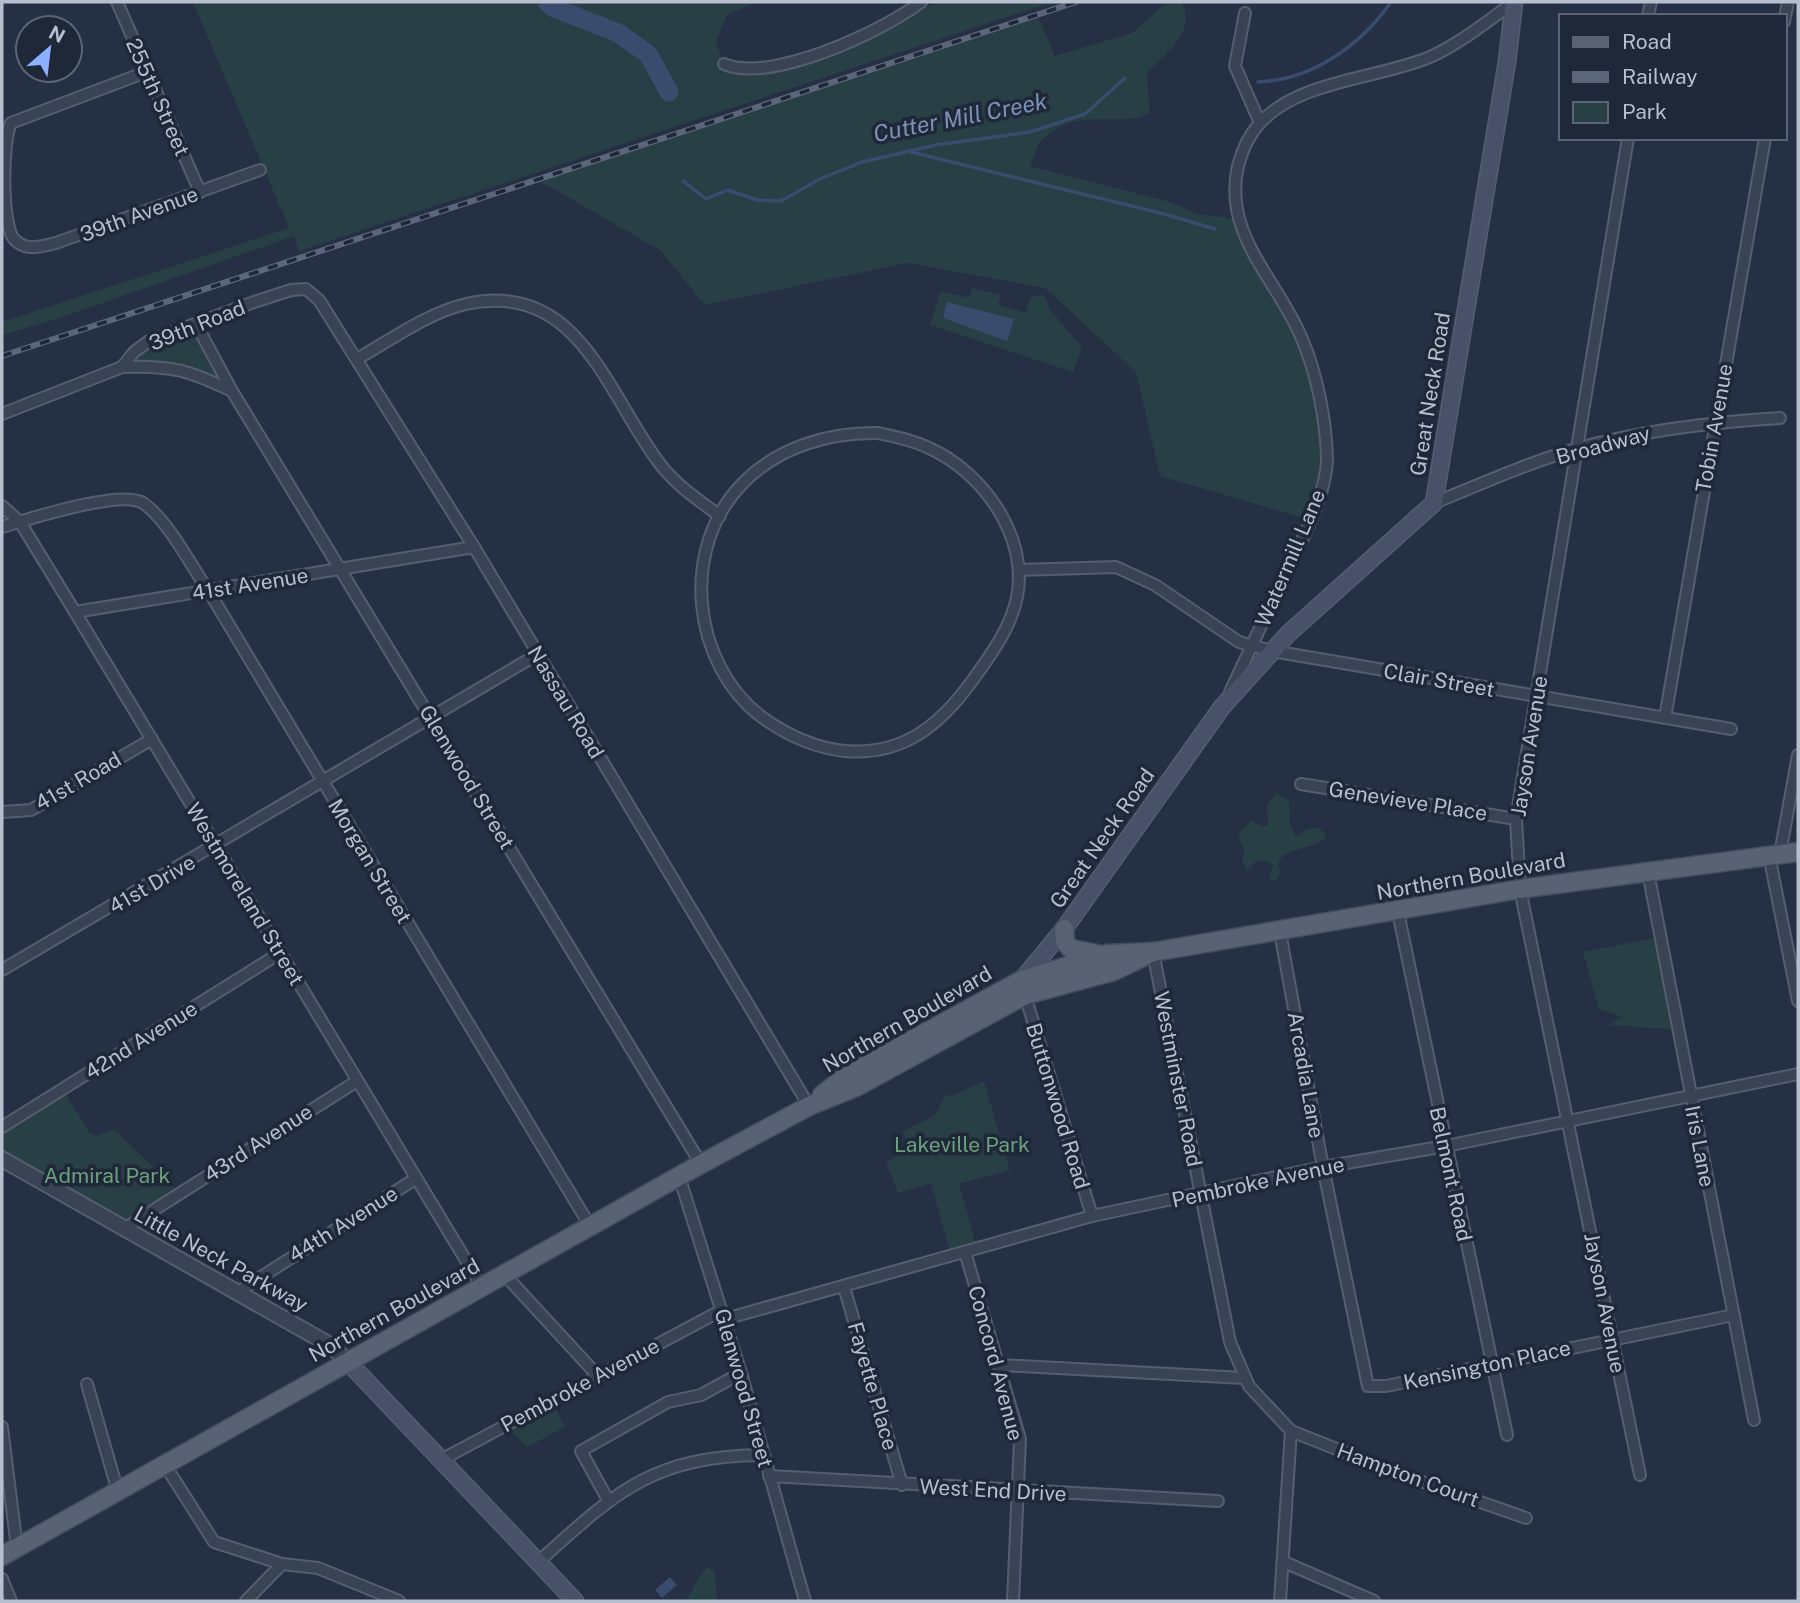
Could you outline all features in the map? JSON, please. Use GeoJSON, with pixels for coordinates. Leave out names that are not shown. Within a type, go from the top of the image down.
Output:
{"type":"FeatureCollection","features":[{"type":"Feature","properties":{"kind":"main road","name":"Great Neck Road"},"geometry":{"type":"LineString","coordinates":[[1024,987],[1222,707],[1272,651],[1434,503],[1507,62],[1514,2]]}},
{"type":"Feature","properties":{"kind":"main road","name":"Northern Boulevard"},"geometry":{"type":"LineString","coordinates":[[9,1552],[679,1176],[809,1107],[846,1076],[1024,987],[1107,954],[1153,952],[1520,889],[1798,852]]}},
{"type":"Feature","properties":{"kind":"main road"},"geometry":{"type":"LineString","coordinates":[[1064,929],[1065,942],[1075,951],[1107,954]]}},
{"type":"Feature","properties":{"kind":"main road","name":"Northern Boulevard"},"geometry":{"type":"LineString","coordinates":[[1024,987],[1114,971],[1153,952]]}},
{"type":"Feature","properties":{"kind":"main road","name":"Little Neck Parkway"},"geometry":{"type":"LineString","coordinates":[[348,1362],[439,1461],[575,1601]]}},
{"type":"Feature","properties":{"kind":"street","name":"255th Street"},"geometry":{"type":"LineString","coordinates":[[117,2],[200,192]]}},
{"type":"Feature","properties":{"kind":"street"},"geometry":{"type":"LineString","coordinates":[[724,64],[748,71],[787,63],[863,37],[921,2]]}},
{"type":"Feature","properties":{"kind":"street"},"geometry":{"type":"LineString","coordinates":[[1245,13],[1235,66],[1260,123],[1280,106],[1305,95],[1432,56],[1514,2]]}},
{"type":"Feature","properties":{"kind":"street","name":"39th Avenue"},"geometry":{"type":"LineString","coordinates":[[146,72],[16,120],[8,130],[5,142],[8,232],[17,243],[32,248],[56,243],[260,170]]}},
{"type":"Feature","properties":{"kind":"street","name":"Watermill Lane"},"geometry":{"type":"LineString","coordinates":[[1252,647],[1303,538],[1326,470],[1327,458],[1319,399],[1303,342],[1290,312],[1252,253],[1238,224],[1235,180],[1241,153],[1260,123]]}},
{"type":"Feature","properties":{"kind":"street","name":"Jayson Avenue"},"geometry":{"type":"LineString","coordinates":[[1628,140],[1516,819],[1520,889],[1640,1475]]}},
{"type":"Feature","properties":{"kind":"street","name":"Tobin Avenue"},"geometry":{"type":"LineString","coordinates":[[1665,718],[1765,140]]}},
{"type":"Feature","properties":{"kind":"street","name":"39th Road"},"geometry":{"type":"LineString","coordinates":[[2,414],[122,367],[134,352],[149,341],[196,324],[291,290],[306,289],[319,300]]}},
{"type":"Feature","properties":{"kind":"street","name":"Nassau Road"},"geometry":{"type":"LineString","coordinates":[[319,300],[474,547],[809,1107]]}},
{"type":"Feature","properties":{"kind":"street"},"geometry":{"type":"LineString","coordinates":[[357,359],[442,312],[465,304],[510,303],[542,312],[567,327],[591,351],[660,464],[685,489],[720,516]]}},
{"type":"Feature","properties":{"kind":"street","name":"Glenwood Street"},"geometry":{"type":"LineString","coordinates":[[196,324],[232,391],[701,1164]]}},
{"type":"Feature","properties":{"kind":"street"},"geometry":{"type":"LineString","coordinates":[[122,367],[162,366],[181,369],[232,391]]}},
{"type":"Feature","properties":{"kind":"street","name":"Broadway"},"geometry":{"type":"LineString","coordinates":[[1434,503],[1577,449],[1635,434],[1715,421],[1780,418]]}},
{"type":"Feature","properties":{"kind":"street"},"geometry":{"type":"LineString","coordinates":[[878,433],[930,448],[975,480],[1000,514],[1013,541],[1019,570],[1014,610],[1002,637],[947,713],[933,727],[891,748],[844,751],[816,745],[774,726],[740,696],[715,658],[702,614],[703,562],[720,516],[741,485],[772,460],[820,439],[840,434],[878,433]]}},
{"type":"Feature","properties":{"kind":"street","name":"Morgan Street"},"geometry":{"type":"LineString","coordinates":[[20,522],[118,497],[142,502],[158,517],[208,590],[590,1226]]}},
{"type":"Feature","properties":{"kind":"street","name":"Westmoreland Street"},"geometry":{"type":"LineString","coordinates":[[2,506],[20,522],[482,1287]]}},
{"type":"Feature","properties":{"kind":"street"},"geometry":{"type":"LineString","coordinates":[[2,527],[20,522]]}},
{"type":"Feature","properties":{"kind":"street","name":"41st Avenue"},"geometry":{"type":"LineString","coordinates":[[75,612],[474,547]]}},
{"type":"Feature","properties":{"kind":"street","name":"Clair Street"},"geometry":{"type":"LineString","coordinates":[[1019,570],[1091,566],[1123,570],[1155,585],[1239,642],[1252,647],[1731,729]]}},
{"type":"Feature","properties":{"kind":"street","name":"Great Neck Road"},"geometry":{"type":"LineString","coordinates":[[1222,707],[1252,647]]}},
{"type":"Feature","properties":{"kind":"street","name":"41st Drive"},"geometry":{"type":"LineString","coordinates":[[2,970],[538,654]]}},
{"type":"Feature","properties":{"kind":"street","name":"41st Road"},"geometry":{"type":"LineString","coordinates":[[2,812],[31,810],[152,739]]}},
{"type":"Feature","properties":{"kind":"street"},"geometry":{"type":"LineString","coordinates":[[1798,755],[1774,854],[1798,1001]]}},
{"type":"Feature","properties":{"kind":"street","name":"Genevieve Place"},"geometry":{"type":"LineString","coordinates":[[1301,784],[1516,819]]}},
{"type":"Feature","properties":{"kind":"street","name":"Iris Lane"},"geometry":{"type":"LineString","coordinates":[[1648,872],[1754,1420]]}},
{"type":"Feature","properties":{"kind":"street","name":"Belmont Road"},"geometry":{"type":"LineString","coordinates":[[1398,912],[1490,1364],[1507,1434]]}},
{"type":"Feature","properties":{"kind":"street","name":"Arcadia Lane"},"geometry":{"type":"LineString","coordinates":[[1280,932],[1323,1167],[1367,1381]]}},
{"type":"Feature","properties":{"kind":"street","name":"Westminster Road"},"geometry":{"type":"LineString","coordinates":[[1153,952],[1230,1342],[1244,1378],[1264,1405],[1291,1431]]}},
{"type":"Feature","properties":{"kind":"street","name":"42nd Avenue"},"geometry":{"type":"LineString","coordinates":[[2,1127],[281,953]]}},
{"type":"Feature","properties":{"kind":"street","name":"Buttonwood Road"},"geometry":{"type":"LineString","coordinates":[[1024,987],[1092,1216]]}},
{"type":"Feature","properties":{"kind":"street","name":"Pembroke Avenue"},"geometry":{"type":"LineString","coordinates":[[439,1461],[598,1376],[723,1315],[844,1287],[1092,1216],[1323,1167],[1446,1146],[1798,1074]]}},
{"type":"Feature","properties":{"kind":"street","name":"43rd Avenue"},"geometry":{"type":"LineString","coordinates":[[124,1229],[357,1081]]}},
{"type":"Feature","properties":{"kind":"street","name":"Little Neck Parkway"},"geometry":{"type":"LineString","coordinates":[[2,1159],[330,1345],[348,1362]]}},
{"type":"Feature","properties":{"kind":"street","name":"Glenwood Street"},"geometry":{"type":"LineString","coordinates":[[679,1176],[741,1373],[804,1601]]}},
{"type":"Feature","properties":{"kind":"street","name":"44th Avenue"},"geometry":{"type":"LineString","coordinates":[[236,1293],[415,1179]]}},
{"type":"Feature","properties":{"kind":"street","name":"Concord Avenue"},"geometry":{"type":"LineString","coordinates":[[965,1252],[1020,1439],[1013,1601]]}},
{"type":"Feature","properties":{"kind":"street"},"geometry":{"type":"LineString","coordinates":[[504,1274],[598,1376]]}},
{"type":"Feature","properties":{"kind":"street","name":"Fayette Place"},"geometry":{"type":"LineString","coordinates":[[844,1287],[902,1485]]}},
{"type":"Feature","properties":{"kind":"street","name":"Kensington Place"},"geometry":{"type":"LineString","coordinates":[[1367,1381],[1368,1386],[1386,1386],[1734,1315]]}},
{"type":"Feature","properties":{"kind":"street"},"geometry":{"type":"LineString","coordinates":[[1000,1365],[1244,1378]]}},
{"type":"Feature","properties":{"kind":"street"},"geometry":{"type":"LineString","coordinates":[[608,1500],[581,1451],[668,1402],[701,1395],[741,1373]]}},
{"type":"Feature","properties":{"kind":"street"},"geometry":{"type":"LineString","coordinates":[[87,1384],[118,1492]]}},
{"type":"Feature","properties":{"kind":"street"},"geometry":{"type":"LineString","coordinates":[[2,1427],[9,1552]]}},
{"type":"Feature","properties":{"kind":"street"},"geometry":{"type":"LineString","coordinates":[[1280,1601],[1291,1431]]}},
{"type":"Feature","properties":{"kind":"street","name":"Hampton Court"},"geometry":{"type":"LineString","coordinates":[[1291,1431],[1400,1474],[1526,1518]]}},
{"type":"Feature","properties":{"kind":"street"},"geometry":{"type":"LineString","coordinates":[[537,1563],[608,1500],[629,1485],[666,1469],[721,1457],[763,1455]]}},
{"type":"Feature","properties":{"kind":"street"},"geometry":{"type":"LineString","coordinates":[[165,1465],[214,1542],[282,1564],[318,1568],[399,1601]]}},
{"type":"Feature","properties":{"kind":"street","name":"West End Drive"},"geometry":{"type":"LineString","coordinates":[[769,1476],[1218,1501]]}},
{"type":"Feature","properties":{"kind":"street"},"geometry":{"type":"LineString","coordinates":[[1284,1562],[1374,1601]]}},
{"type":"Feature","properties":{"kind":"street"},"geometry":{"type":"LineString","coordinates":[[246,1601],[282,1564]]}},
{"type":"Feature","properties":{"kind":"street"},"geometry":{"type":"LineString","coordinates":[[2,1579],[10,1601]]}},
{"type":"Feature","properties":{"kind":"green space"},"geometry":{"type":"Polygon","coordinates":[[[193,2],[756,2],[727,15],[716,41],[723,64],[787,63],[908,12],[943,2],[1053,2],[299,251],[294,236],[57,319],[2,335],[2,322],[289,228],[193,2]]]}},
{"type":"Feature","properties":{"kind":"green space"},"geometry":{"type":"Polygon","coordinates":[[[1167,2],[1181,2],[1186,22],[1178,40],[1147,72],[1150,111],[1141,117],[1091,119],[1072,122],[1055,129],[1040,143],[1030,166],[1170,202],[1197,214],[1238,219],[1303,342],[1327,458],[1310,520],[1160,476],[1136,372],[1045,288],[907,263],[705,305],[660,250],[538,180],[1037,15],[1055,56],[1132,33],[1167,2]]]}},
{"type":"Feature","properties":{"kind":"green space"},"geometry":{"type":"Polygon","coordinates":[[[972,288],[1001,295],[998,305],[1027,313],[1030,298],[1036,295],[1045,297],[1050,310],[1082,347],[1073,372],[930,325],[941,291],[969,298],[972,288]]]}},
{"type":"Feature","properties":{"kind":"green space"},"geometry":{"type":"Polygon","coordinates":[[[196,324],[232,391],[200,376],[122,367],[134,352],[196,324]]]}},
{"type":"Feature","properties":{"kind":"green space"},"geometry":{"type":"Polygon","coordinates":[[[1276,793],[1289,801],[1290,825],[1296,837],[1306,830],[1317,828],[1325,833],[1326,837],[1314,845],[1285,854],[1278,865],[1281,873],[1274,882],[1269,877],[1273,866],[1266,861],[1256,861],[1247,871],[1242,862],[1244,852],[1238,834],[1252,820],[1263,827],[1268,825],[1267,806],[1276,793]]]}},
{"type":"Feature","properties":{"kind":"green space"},"geometry":{"type":"Polygon","coordinates":[[[1660,937],[1678,1030],[1610,1025],[1622,1017],[1599,1009],[1583,952],[1660,937]]]}},
{"type":"Feature","properties":{"kind":"green space","name":"Lakeville Park"},"geometry":{"type":"Polygon","coordinates":[[[984,1081],[1010,1170],[959,1184],[977,1248],[951,1256],[931,1183],[898,1193],[886,1162],[912,1148],[902,1132],[934,1116],[947,1093],[950,1097],[984,1081]]]}},
{"type":"Feature","properties":{"kind":"green space","name":"Admiral Park"},"geometry":{"type":"Polygon","coordinates":[[[63,1089],[89,1132],[97,1136],[114,1129],[180,1193],[124,1229],[2,1159],[2,1127],[63,1089]]]}},
{"type":"Feature","properties":{"kind":"green space"},"geometry":{"type":"Polygon","coordinates":[[[555,1408],[565,1427],[527,1447],[511,1431],[555,1408]]]}},
{"type":"Feature","properties":{"kind":"green space"},"geometry":{"type":"Polygon","coordinates":[[[708,1567],[715,1572],[717,1601],[685,1601],[701,1575],[708,1567]]]}},
{"type":"Feature","properties":{"kind":"water"},"geometry":{"type":"Polygon","coordinates":[[[947,302],[1014,319],[1007,341],[943,318],[947,302]]]}},
{"type":"Feature","properties":{"kind":"water"},"geometry":{"type":"Polygon","coordinates":[[[670,1577],[677,1585],[662,1598],[655,1590],[670,1577]]]}},
{"type":"Feature","properties":{"kind":"waterway","name":"Cutter Mill Creek"},"geometry":{"type":"LineString","coordinates":[[547,2],[554,8],[618,33],[648,54],[669,92]]}},
{"type":"Feature","properties":{"kind":"waterway","name":"Cutter Mill Creek"},"geometry":{"type":"LineString","coordinates":[[1258,82],[1297,75],[1333,58],[1365,33],[1391,2]]}},
{"type":"Feature","properties":{"kind":"waterway","name":"Cutter Mill Creek"},"geometry":{"type":"LineString","coordinates":[[683,181],[706,199],[728,190],[757,200],[781,201],[820,179],[862,162],[936,145],[1030,132],[1085,114],[1125,78]]}},
{"type":"Feature","properties":{"kind":"waterway"},"geometry":{"type":"LineString","coordinates":[[911,152],[1215,229]]}},
{"type":"Feature","properties":{"kind":"railway"},"geometry":{"type":"LineString","coordinates":[[2,356],[1076,2]]}}]}
